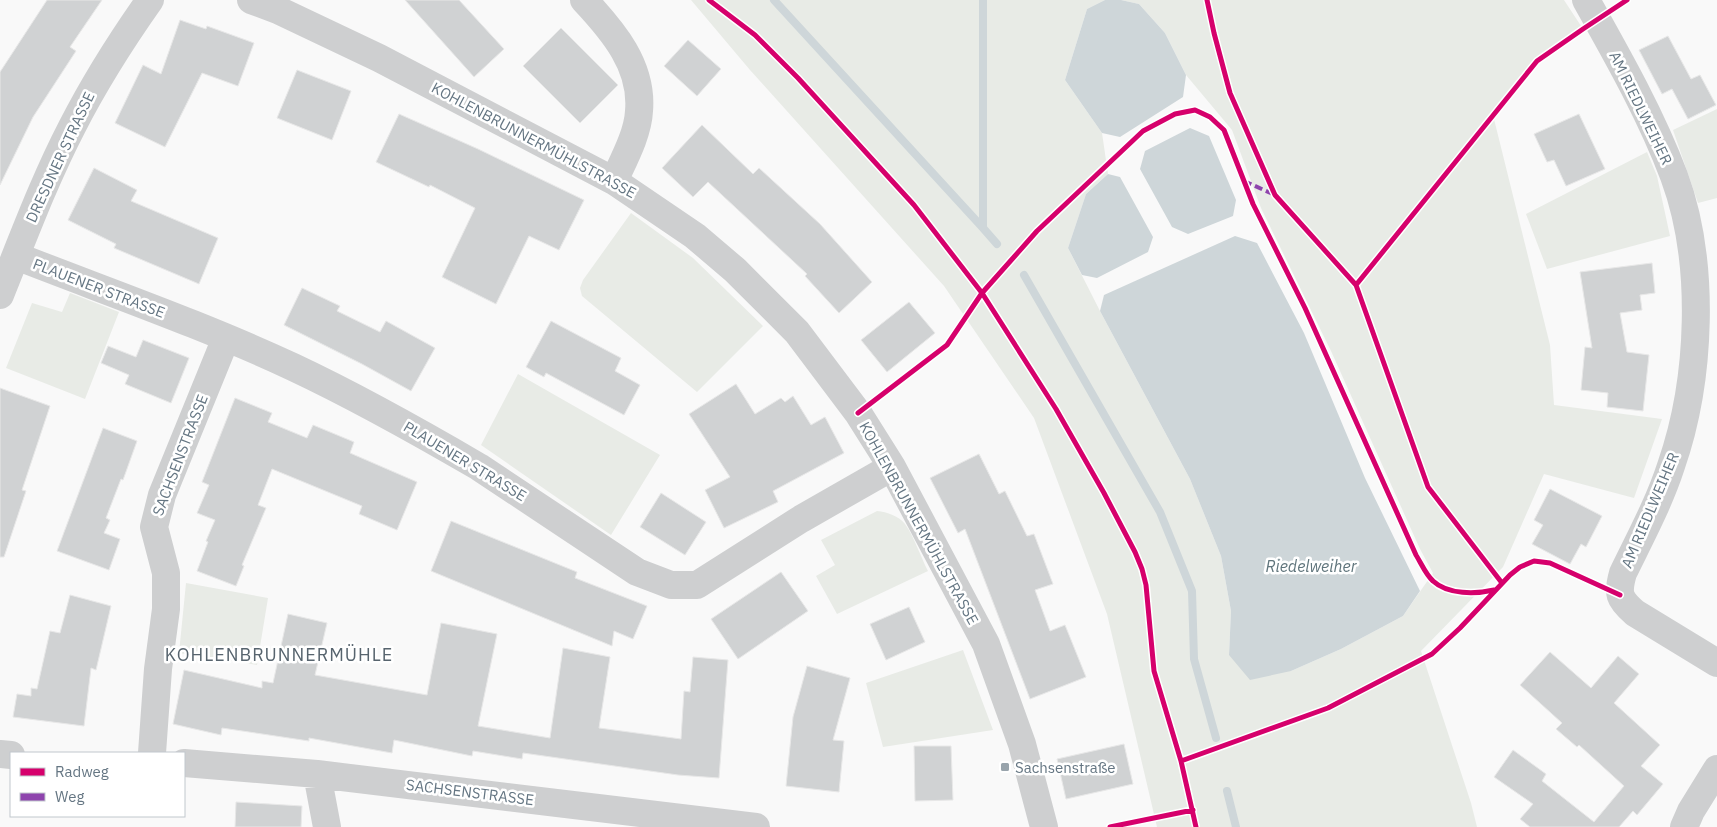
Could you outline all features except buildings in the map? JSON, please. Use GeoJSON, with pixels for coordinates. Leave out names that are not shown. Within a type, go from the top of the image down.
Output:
{"type":"FeatureCollection","features":[{"type":"Feature","properties":{"kind":"street","name":"DRESDNER STRASSE"},"geometry":{"type":"LineString","coordinates":[[0,295],[37,202],[71,128],[123,38],[150,0]]}},
{"type":"Feature","properties":{"kind":"street","name":"KOHLENBRUNNERMÜHLSTRASSE"},"geometry":{"type":"LineString","coordinates":[[251,0],[278,10],[379,58],[614,181],[702,242],[735,270],[797,332],[858,413],[892,467],[986,644],[1022,744],[1044,827]]}},
{"type":"Feature","properties":{"kind":"street"},"geometry":{"type":"LineString","coordinates":[[584,0],[603,20],[626,51],[637,80],[639,112],[633,136],[614,181]]}},
{"type":"Feature","properties":{"kind":"street","name":"AM RIEDLWEIHER"},"geometry":{"type":"LineString","coordinates":[[1586,0],[1652,124],[1674,177],[1684,208],[1690,238],[1695,288],[1694,351],[1689,398],[1680,437],[1671,468],[1623,574],[1620,584],[1620,595],[1625,604],[1635,613],[1717,663]]}},
{"type":"Feature","properties":{"kind":"street","name":"PLAUENER STRASSE"},"geometry":{"type":"LineString","coordinates":[[16,256],[226,338],[294,368],[399,422],[479,467],[637,572],[670,585],[697,585],[801,519],[892,467]]}},
{"type":"Feature","properties":{"kind":"street","name":"SACHSENSTRASSE"},"geometry":{"type":"LineString","coordinates":[[152,752],[158,669],[166,609],[166,573],[154,528],[162,495],[226,338]]}},
{"type":"Feature","properties":{"kind":"street","name":"SACHSENSTRASSE"},"geometry":{"type":"LineString","coordinates":[[185,764],[316,774],[756,827]]}},
{"type":"Feature","properties":{"kind":"street"},"geometry":{"type":"LineString","coordinates":[[1684,827],[1691,811],[1717,769]]}},
{"type":"Feature","properties":{"kind":"street"},"geometry":{"type":"LineString","coordinates":[[316,774],[327,827]]}},
{"type":"Feature","properties":{"kind":"shaded area"},"geometry":{"type":"Polygon","coordinates":[[[691,0],[1105,0],[1087,9],[1065,80],[1102,133],[1108,174],[1086,194],[1068,248],[1190,479],[1221,556],[1231,611],[1229,655],[1291,671],[1341,649],[1403,616],[1433,573],[1420,549],[1331,351],[1261,208],[1232,130],[1186,75],[1165,33],[1139,4],[1121,0],[1564,0],[1583,29],[1537,61],[1493,115],[1550,345],[1554,405],[1662,419],[1634,498],[1544,474],[1503,567],[1421,651],[1471,803],[1477,827],[1157,827],[1107,614],[1034,418],[944,286],[750,70],[691,0]]]}},
{"type":"Feature","properties":{"kind":"shaded area"},"geometry":{"type":"Polygon","coordinates":[[[1717,109],[1717,198],[1698,203],[1673,130],[1717,109]]]}},
{"type":"Feature","properties":{"kind":"shaded area"},"geometry":{"type":"Polygon","coordinates":[[[1647,152],[1657,176],[1670,236],[1547,269],[1526,214],[1647,152]]]}},
{"type":"Feature","properties":{"kind":"shaded area"},"geometry":{"type":"Polygon","coordinates":[[[631,213],[693,258],[763,326],[697,392],[582,296],[580,288],[583,280],[631,213]]]}},
{"type":"Feature","properties":{"kind":"shaded area"},"geometry":{"type":"Polygon","coordinates":[[[70,293],[119,312],[85,399],[6,368],[32,303],[62,312],[70,293]]]}},
{"type":"Feature","properties":{"kind":"shaded area"},"geometry":{"type":"Polygon","coordinates":[[[518,374],[660,455],[611,535],[481,445],[518,374]]]}},
{"type":"Feature","properties":{"kind":"shaded area"},"geometry":{"type":"Polygon","coordinates":[[[877,511],[892,515],[905,524],[928,571],[837,614],[816,576],[835,565],[821,540],[877,511]]]}},
{"type":"Feature","properties":{"kind":"shaded area"},"geometry":{"type":"Polygon","coordinates":[[[186,583],[268,598],[257,665],[179,653],[186,583]]]}},
{"type":"Feature","properties":{"kind":"shaded area"},"geometry":{"type":"Polygon","coordinates":[[[963,650],[993,730],[883,747],[866,683],[963,650]]]}},
{"type":"Feature","properties":{"kind":"water"},"geometry":{"type":"Polygon","coordinates":[[[1105,0],[1121,0],[1139,4],[1165,33],[1186,75],[1183,97],[1120,137],[1102,133],[1065,80],[1087,9],[1105,0]]]}},
{"type":"Feature","properties":{"kind":"water"},"geometry":{"type":"Polygon","coordinates":[[[1190,128],[1209,136],[1236,200],[1233,216],[1188,234],[1172,227],[1140,169],[1145,151],[1190,128]]]}},
{"type":"Feature","properties":{"kind":"water"},"geometry":{"type":"Polygon","coordinates":[[[1108,174],[1120,177],[1153,237],[1148,252],[1097,278],[1082,275],[1068,248],[1086,194],[1108,174]]]}},
{"type":"Feature","properties":{"kind":"water","name":"Riedelweiher"},"geometry":{"type":"Polygon","coordinates":[[[1235,236],[1257,243],[1304,333],[1365,478],[1420,591],[1403,616],[1341,649],[1291,671],[1250,680],[1229,655],[1231,611],[1221,556],[1190,479],[1100,311],[1104,295],[1235,236]]]}},
{"type":"Feature","properties":{"kind":"waterway"},"geometry":{"type":"LineString","coordinates":[[774,0],[983,228]]}},
{"type":"Feature","properties":{"kind":"waterway"},"geometry":{"type":"LineString","coordinates":[[983,0],[983,228],[997,244]]}},
{"type":"Feature","properties":{"kind":"waterway"},"geometry":{"type":"LineString","coordinates":[[1024,275],[1160,512],[1192,591],[1194,659],[1216,738]]}},
{"type":"Feature","properties":{"kind":"waterway"},"geometry":{"type":"LineString","coordinates":[[1227,791],[1236,827]]}},
{"type":"Feature","properties":{"kind":"marked path"},"geometry":{"type":"LineString","coordinates":[[1244,181],[1275,195]]}},
{"type":"Feature","properties":{"kind":"cycle path"},"geometry":{"type":"LineString","coordinates":[[709,0],[755,35],[798,78],[914,205],[982,293],[1056,409],[1104,493],[1142,569],[1146,585],[1154,671],[1181,761],[1196,827]]}},
{"type":"Feature","properties":{"kind":"cycle path"},"geometry":{"type":"LineString","coordinates":[[1207,0],[1230,93],[1275,195],[1356,285],[1428,487],[1502,583]]}},
{"type":"Feature","properties":{"kind":"cycle path"},"geometry":{"type":"LineString","coordinates":[[1356,285],[1537,61],[1627,0]]}},
{"type":"Feature","properties":{"kind":"cycle path"},"geometry":{"type":"LineString","coordinates":[[858,413],[947,345],[982,293],[1037,231],[1143,131],[1175,114],[1195,110],[1210,117],[1224,130],[1253,204],[1305,308],[1416,555],[1426,572],[1439,586],[1446,589],[1471,593],[1494,590]]}},
{"type":"Feature","properties":{"kind":"cycle path"},"geometry":{"type":"LineString","coordinates":[[1181,761],[1328,708],[1432,654],[1460,628],[1510,575],[1520,567],[1534,561],[1550,563],[1620,595]]}},
{"type":"Feature","properties":{"kind":"cycle path"},"geometry":{"type":"LineString","coordinates":[[1110,827],[1193,810]]}},
{"type":"Feature","properties":{"kind":"place","name":"Sachsenstraße"},"geometry":{"type":"Point","coordinates":[1005,767]}},
{"type":"Feature","properties":{"kind":"district","name":"KOHLENBRUNNERMÜHLE"},"geometry":{"type":"Point","coordinates":[279,654]}}]}
